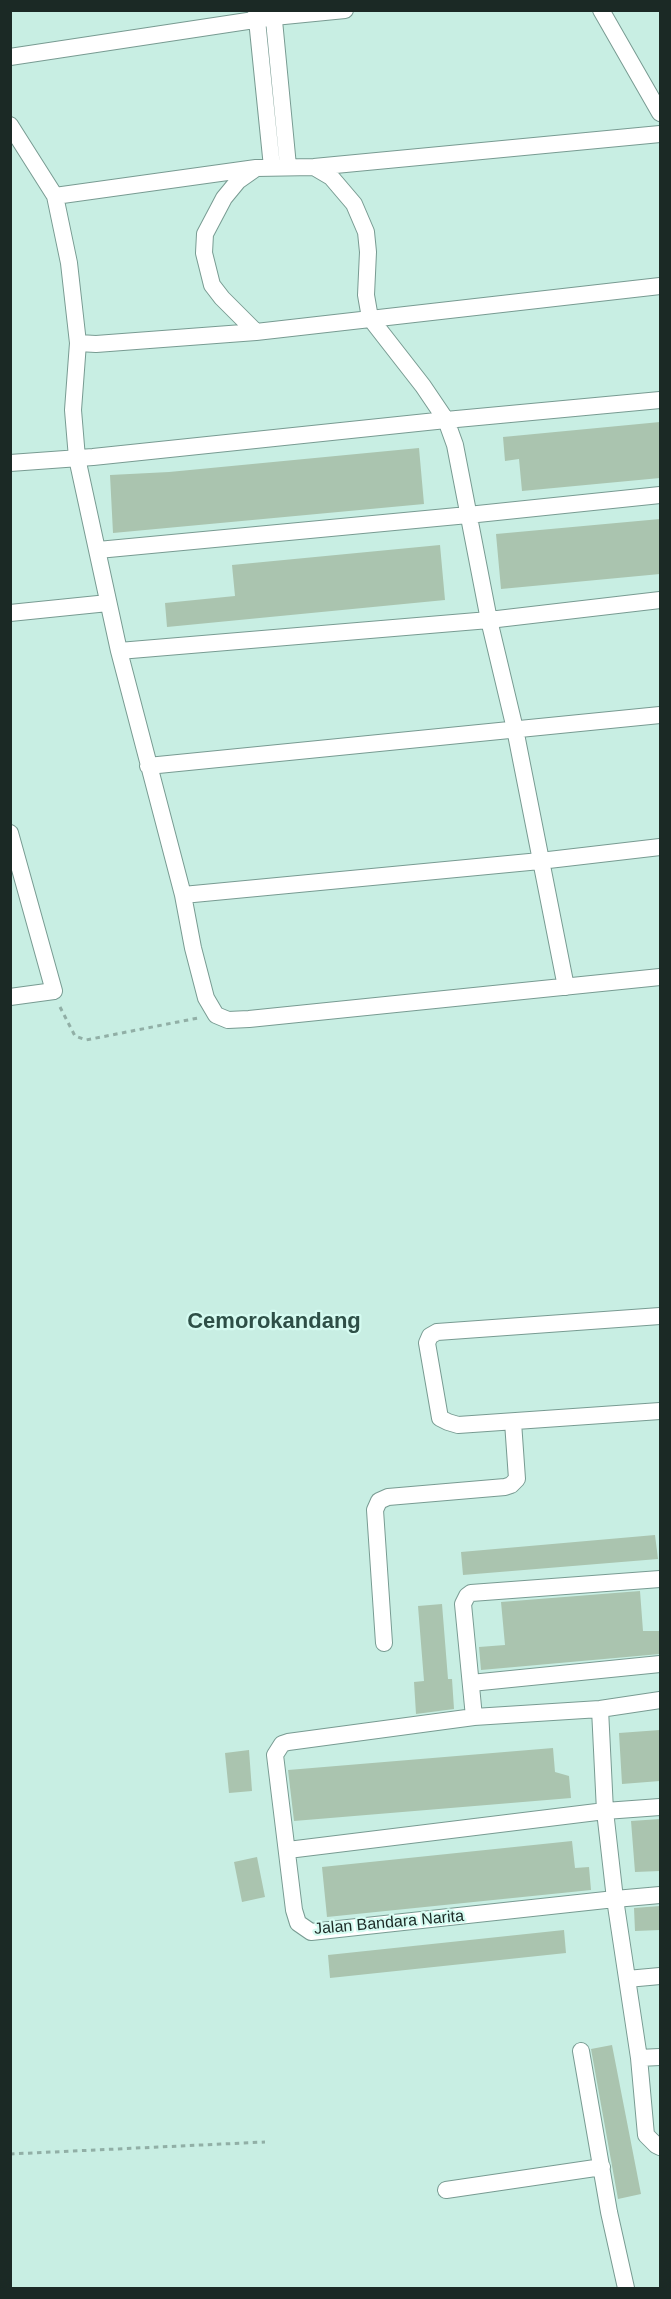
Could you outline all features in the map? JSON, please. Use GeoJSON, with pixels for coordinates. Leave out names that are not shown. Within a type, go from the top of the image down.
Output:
{"type":"FeatureCollection","features":[{"type":"Feature","properties":{"kind":"street"},"geometry":{"type":"LineString","coordinates":[[10,57],[256,15],[345,10]]}},
{"type":"Feature","properties":{"kind":"street"},"geometry":{"type":"LineString","coordinates":[[601,10],[660,113]]}},
{"type":"Feature","properties":{"kind":"street"},"geometry":{"type":"LineString","coordinates":[[272,167],[273,14]]}},
{"type":"Feature","properties":{"kind":"street"},"geometry":{"type":"LineString","coordinates":[[256,15],[272,167]]}},
{"type":"Feature","properties":{"kind":"street"},"geometry":{"type":"LineString","coordinates":[[10,124],[55,196],[69,263],[78,343],[73,410],[77,458],[119,651],[183,895],[193,948],[206,998],[216,1015],[228,1020],[249,1019],[660,977]]}},
{"type":"Feature","properties":{"kind":"street"},"geometry":{"type":"LineString","coordinates":[[55,196],[272,167],[314,167],[660,134]]}},
{"type":"Feature","properties":{"kind":"street"},"geometry":{"type":"LineString","coordinates":[[255,332],[212,285],[204,253],[205,234],[224,198],[238,181],[272,167]]}},
{"type":"Feature","properties":{"kind":"street"},"geometry":{"type":"LineString","coordinates":[[314,167],[331,177],[343,189],[362,219],[368,252],[366,295],[370,318],[423,386],[446,420],[455,445],[489,620],[515,729],[566,987]]}},
{"type":"Feature","properties":{"kind":"street"},"geometry":{"type":"LineString","coordinates":[[78,343],[96,344],[255,332],[660,286]]}},
{"type":"Feature","properties":{"kind":"street"},"geometry":{"type":"LineString","coordinates":[[10,463],[660,400]]}},
{"type":"Feature","properties":{"kind":"street"},"geometry":{"type":"LineString","coordinates":[[98,550],[660,495]]}},
{"type":"Feature","properties":{"kind":"street"},"geometry":{"type":"LineString","coordinates":[[119,651],[489,620],[660,600]]}},
{"type":"Feature","properties":{"kind":"street"},"geometry":{"type":"LineString","coordinates":[[10,613],[108,603]]}},
{"type":"Feature","properties":{"kind":"street"},"geometry":{"type":"LineString","coordinates":[[148,766],[660,715]]}},
{"type":"Feature","properties":{"kind":"street"},"geometry":{"type":"LineString","coordinates":[[10,833],[17,883],[54,992],[10,997]]}},
{"type":"Feature","properties":{"kind":"street"},"geometry":{"type":"LineString","coordinates":[[183,895],[540,861],[660,847]]}},
{"type":"Feature","properties":{"kind":"street"},"geometry":{"type":"LineString","coordinates":[[660,1316],[437,1332],[430,1336],[427,1343],[440,1418],[458,1425],[660,1411]]}},
{"type":"Feature","properties":{"kind":"street"},"geometry":{"type":"LineString","coordinates":[[384,1643],[375,1509],[379,1501],[388,1497],[511,1485],[517,1479],[513,1422]]}},
{"type":"Feature","properties":{"kind":"street"},"geometry":{"type":"LineString","coordinates":[[474,1717],[463,1604],[471,1593],[660,1579]]}},
{"type":"Feature","properties":{"kind":"street"},"geometry":{"type":"LineString","coordinates":[[471,1683],[660,1664]]}},
{"type":"Feature","properties":{"kind":"street","name":"Jalan Bandara Narita"},"geometry":{"type":"LineString","coordinates":[[615,1899],[311,1932],[298,1923],[295,1916],[275,1755],[282,1744],[288,1742],[474,1717],[600,1709],[660,1700]]}},
{"type":"Feature","properties":{"kind":"street"},"geometry":{"type":"LineString","coordinates":[[600,1709],[605,1811],[615,1899],[639,2058],[646,2135],[660,2147]]}},
{"type":"Feature","properties":{"kind":"street"},"geometry":{"type":"LineString","coordinates":[[288,1850],[605,1811],[660,1807]]}},
{"type":"Feature","properties":{"kind":"street"},"geometry":{"type":"LineString","coordinates":[[615,1899],[660,1895]]}},
{"type":"Feature","properties":{"kind":"street"},"geometry":{"type":"LineString","coordinates":[[627,1979],[660,1976]]}},
{"type":"Feature","properties":{"kind":"street"},"geometry":{"type":"LineString","coordinates":[[581,2050],[626,2289]]}},
{"type":"Feature","properties":{"kind":"street"},"geometry":{"type":"LineString","coordinates":[[639,2058],[660,2057]]}},
{"type":"Feature","properties":{"kind":"street"},"geometry":{"type":"LineString","coordinates":[[446,2190],[602,2167]]}},
{"type":"Feature","properties":{"kind":"path"},"geometry":{"type":"LineString","coordinates":[[54,992],[71,1030],[81,1039],[93,1039],[216,1015]]}},
{"type":"Feature","properties":{"kind":"path"},"geometry":{"type":"LineString","coordinates":[[10,2154],[265,2142]]}},
{"type":"Feature","properties":{"kind":"building"},"geometry":{"type":"Polygon","coordinates":[[[660,422],[660,478],[522,491],[519,459],[505,461],[503,437],[660,422]]]}},
{"type":"Feature","properties":{"kind":"building"},"geometry":{"type":"Polygon","coordinates":[[[419,448],[424,504],[113,533],[110,475],[169,472],[419,448]]]}},
{"type":"Feature","properties":{"kind":"building"},"geometry":{"type":"Polygon","coordinates":[[[660,519],[660,574],[501,589],[496,534],[660,519]]]}},
{"type":"Feature","properties":{"kind":"building"},"geometry":{"type":"Polygon","coordinates":[[[440,545],[445,600],[167,627],[165,603],[235,596],[232,565],[440,545]]]}},
{"type":"Feature","properties":{"kind":"building"},"geometry":{"type":"Polygon","coordinates":[[[655,1535],[658,1559],[463,1575],[461,1552],[655,1535]]]}},
{"type":"Feature","properties":{"kind":"building"},"geometry":{"type":"Polygon","coordinates":[[[640,1591],[643,1631],[660,1631],[660,1654],[481,1670],[479,1647],[505,1645],[501,1602],[640,1591]]]}},
{"type":"Feature","properties":{"kind":"building"},"geometry":{"type":"Polygon","coordinates":[[[442,1604],[448,1679],[452,1679],[454,1709],[416,1714],[414,1682],[424,1681],[418,1606],[442,1604]]]}},
{"type":"Feature","properties":{"kind":"building"},"geometry":{"type":"Polygon","coordinates":[[[660,1730],[660,1781],[622,1784],[619,1733],[660,1730]]]}},
{"type":"Feature","properties":{"kind":"building"},"geometry":{"type":"Polygon","coordinates":[[[553,1748],[555,1772],[569,1776],[571,1798],[294,1821],[288,1770],[553,1748]]]}},
{"type":"Feature","properties":{"kind":"building"},"geometry":{"type":"Polygon","coordinates":[[[249,1750],[252,1791],[229,1793],[225,1753],[249,1750]]]}},
{"type":"Feature","properties":{"kind":"building"},"geometry":{"type":"Polygon","coordinates":[[[660,1819],[660,1871],[635,1872],[631,1821],[660,1819]]]}},
{"type":"Feature","properties":{"kind":"building"},"geometry":{"type":"Polygon","coordinates":[[[572,1841],[575,1868],[589,1867],[591,1890],[327,1917],[322,1867],[572,1841]]]}},
{"type":"Feature","properties":{"kind":"building"},"geometry":{"type":"Polygon","coordinates":[[[257,1857],[265,1897],[242,1902],[234,1862],[257,1857]]]}},
{"type":"Feature","properties":{"kind":"building"},"geometry":{"type":"Polygon","coordinates":[[[660,1906],[660,1930],[635,1931],[634,1908],[660,1906]]]}},
{"type":"Feature","properties":{"kind":"building"},"geometry":{"type":"Polygon","coordinates":[[[564,1930],[566,1953],[330,1978],[328,1955],[564,1930]]]}},
{"type":"Feature","properties":{"kind":"building"},"geometry":{"type":"Polygon","coordinates":[[[612,2045],[641,2194],[618,2199],[591,2049],[612,2045]]]}},
{"type":"Feature","properties":{"kind":"district","name":"Cemorokandang"},"geometry":{"type":"Point","coordinates":[274,1322]}}]}
